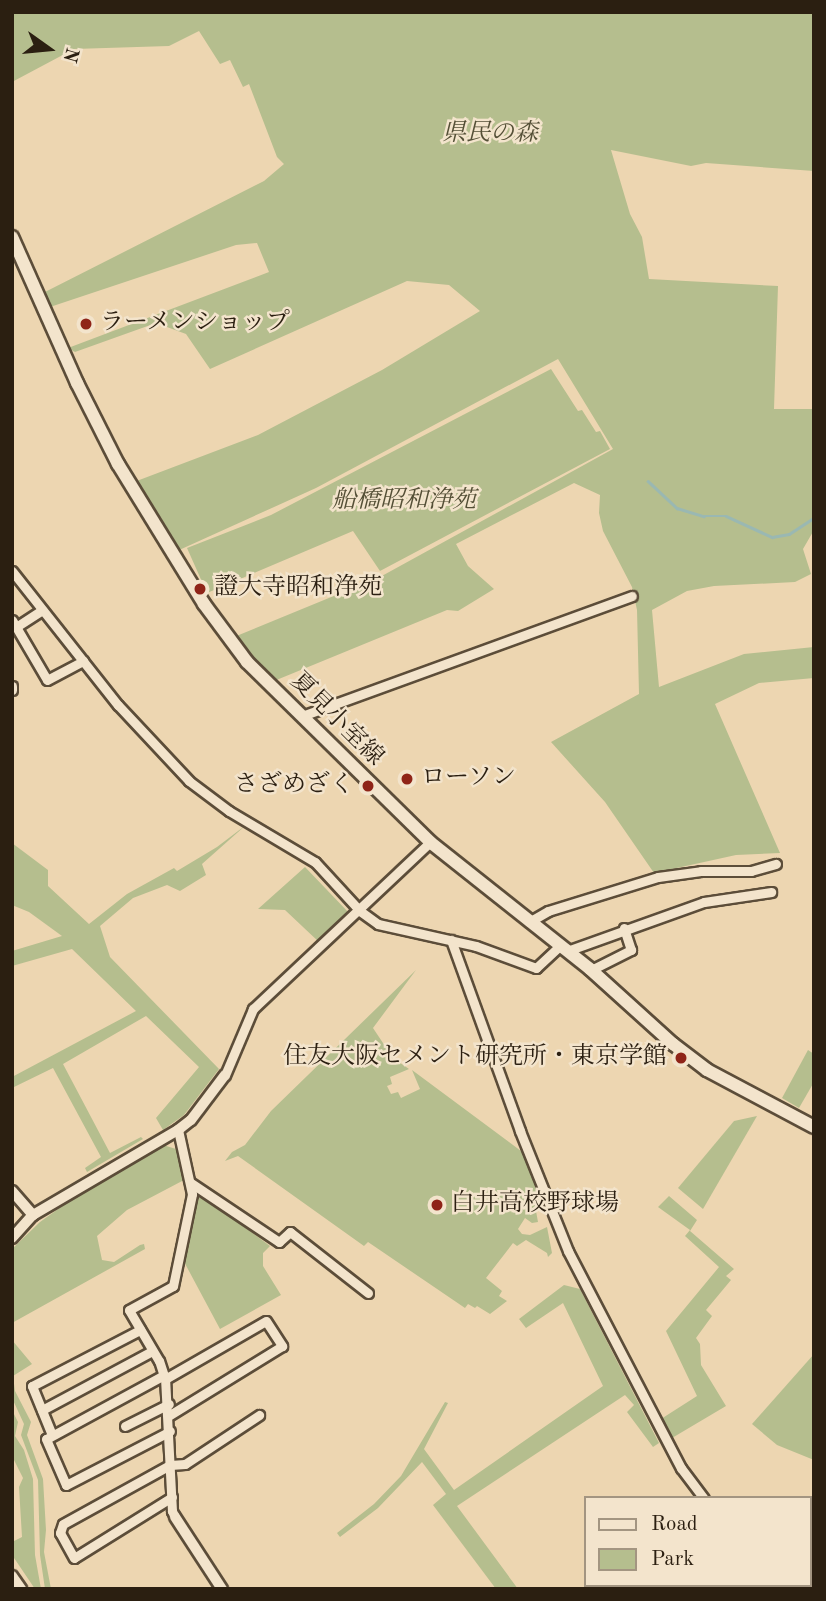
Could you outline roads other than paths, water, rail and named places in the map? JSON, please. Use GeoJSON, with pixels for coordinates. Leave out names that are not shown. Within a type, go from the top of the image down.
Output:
{"type":"FeatureCollection","features":[{"type":"Feature","properties":{"kind":"main road","name":"夏見小室線"},"geometry":{"type":"LineString","coordinates":[[12,237],[77,383],[118,464],[224,632],[247,662],[430,842],[591,970],[691,1059],[814,1127]]}},
{"type":"Feature","properties":{"kind":"street"},"geometry":{"type":"LineString","coordinates":[[12,571],[118,705],[197,789],[316,862],[360,911],[385,927],[451,940],[536,968],[563,948],[704,902],[771,892]]}},
{"type":"Feature","properties":{"kind":"street"},"geometry":{"type":"LineString","coordinates":[[302,716],[632,596]]}},
{"type":"Feature","properties":{"kind":"street"},"geometry":{"type":"LineString","coordinates":[[42,610],[14,623],[47,680],[83,661]]}},
{"type":"Feature","properties":{"kind":"street"},"geometry":{"type":"LineString","coordinates":[[12,1238],[33,1215],[191,1120],[225,1075],[253,1009],[360,911],[430,842]]}},
{"type":"Feature","properties":{"kind":"street"},"geometry":{"type":"LineString","coordinates":[[529,922],[548,911],[658,877],[701,872],[751,871],[776,864]]}},
{"type":"Feature","properties":{"kind":"street"},"geometry":{"type":"LineString","coordinates":[[591,970],[631,950],[624,928]]}},
{"type":"Feature","properties":{"kind":"street"},"geometry":{"type":"LineString","coordinates":[[451,940],[520,1131],[568,1251],[681,1468],[702,1496]]}},
{"type":"Feature","properties":{"kind":"street"},"geometry":{"type":"LineString","coordinates":[[178,1130],[192,1194],[173,1286],[129,1310],[164,1377],[170,1415],[170,1465],[175,1517],[222,1589]]}},
{"type":"Feature","properties":{"kind":"street"},"geometry":{"type":"LineString","coordinates":[[191,1183],[279,1242],[290,1232],[369,1293]]}},
{"type":"Feature","properties":{"kind":"street"},"geometry":{"type":"LineString","coordinates":[[12,1191],[33,1215]]}},
{"type":"Feature","properties":{"kind":"street"},"geometry":{"type":"LineString","coordinates":[[170,1415],[282,1346],[266,1321],[46,1438],[66,1485],[170,1431]]}},
{"type":"Feature","properties":{"kind":"street"},"geometry":{"type":"LineString","coordinates":[[52,1435],[32,1386],[140,1330]]}},
{"type":"Feature","properties":{"kind":"street"},"geometry":{"type":"LineString","coordinates":[[42,1410],[152,1351]]}},
{"type":"Feature","properties":{"kind":"street"},"geometry":{"type":"LineString","coordinates":[[125,1426],[169,1404]]}},
{"type":"Feature","properties":{"kind":"street"},"geometry":{"type":"LineString","coordinates":[[172,1497],[74,1558],[60,1533],[63,1524],[170,1465],[185,1464],[259,1415]]}},
{"type":"Feature","properties":{"kind":"street"},"geometry":{"type":"LineString","coordinates":[[12,1576],[21,1589]]}},
{"type":"Feature","properties":{"kind":"waterway"},"geometry":{"type":"LineString","coordinates":[[648,481],[677,508],[704,516],[726,516],[772,537],[789,534],[814,518]]}},
{"type":"Feature","properties":{"kind":"place","name":"ラーメンショップ"},"geometry":{"type":"Point","coordinates":[86,324]}},
{"type":"Feature","properties":{"kind":"place","name":"證大寺昭和浄苑"},"geometry":{"type":"Point","coordinates":[200,589]}},
{"type":"Feature","properties":{"kind":"place","name":"ローソン"},"geometry":{"type":"Point","coordinates":[407,779]}},
{"type":"Feature","properties":{"kind":"place","name":"さざめざく"},"geometry":{"type":"Point","coordinates":[368,786]}},
{"type":"Feature","properties":{"kind":"place","name":"住友大阪セメント研究所・東京学館"},"geometry":{"type":"Point","coordinates":[681,1058]}},
{"type":"Feature","properties":{"kind":"place","name":"白井高校野球場"},"geometry":{"type":"Point","coordinates":[437,1205]}},
{"type":"Feature","properties":{"kind":"park label","name":"県民の森"},"geometry":{"type":"Point","coordinates":[490,135]}},
{"type":"Feature","properties":{"kind":"park label","name":"船橋昭和浄苑"},"geometry":{"type":"Point","coordinates":[404,502]}}]}
